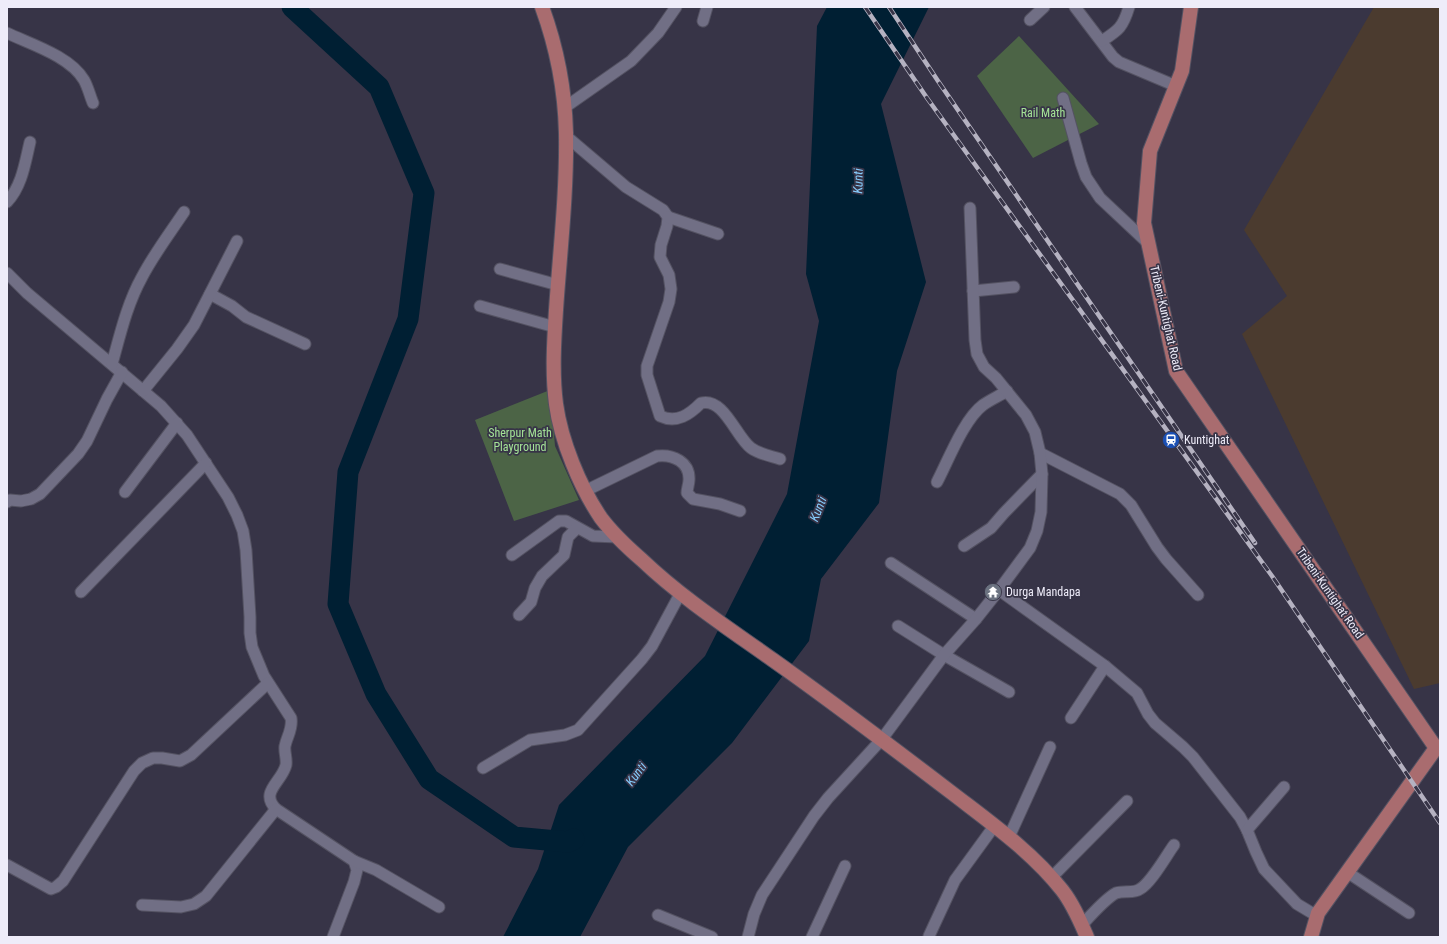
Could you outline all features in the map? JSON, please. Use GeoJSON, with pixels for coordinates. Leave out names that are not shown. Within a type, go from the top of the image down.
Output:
{"type":"FeatureCollection","features":[{"type":"Feature","properties":{"kind":"main road"},"geometry":{"type":"LineString","coordinates":[[542,7],[558,59],[566,136],[564,195],[555,327],[555,385],[561,428],[585,491],[601,517],[617,538],[680,594],[882,739],[1009,837],[1026,852],[1062,891],[1084,931]]}},
{"type":"Feature","properties":{"kind":"main road","name":"Tribeni-Kuntighat Road"},"geometry":{"type":"LineString","coordinates":[[1191,7],[1182,71],[1150,151],[1144,223],[1176,370],[1438,746]]}},
{"type":"Feature","properties":{"kind":"main road"},"geometry":{"type":"LineString","coordinates":[[1311,937],[1318,913],[1438,746]]}},
{"type":"Feature","properties":{"kind":"street"},"geometry":{"type":"LineString","coordinates":[[564,108],[631,61],[658,33],[676,7]]}},
{"type":"Feature","properties":{"kind":"street"},"geometry":{"type":"LineString","coordinates":[[703,21],[707,7]]}},
{"type":"Feature","properties":{"kind":"street"},"geometry":{"type":"LineString","coordinates":[[1030,20],[1044,7]]}},
{"type":"Feature","properties":{"kind":"street"},"geometry":{"type":"LineString","coordinates":[[1075,7],[1113,57],[1119,62],[1176,86]]}},
{"type":"Feature","properties":{"kind":"street"},"geometry":{"type":"LineString","coordinates":[[1102,42],[1119,30],[1127,16],[1129,7]]}},
{"type":"Feature","properties":{"kind":"street"},"geometry":{"type":"LineString","coordinates":[[7,33],[60,58],[75,68],[84,80],[93,103]]}},
{"type":"Feature","properties":{"kind":"street"},"geometry":{"type":"LineString","coordinates":[[1063,98],[1086,176],[1100,198],[1149,244]]}},
{"type":"Feature","properties":{"kind":"street"},"geometry":{"type":"LineString","coordinates":[[566,136],[626,187],[663,210],[668,217],[718,234]]}},
{"type":"Feature","properties":{"kind":"street"},"geometry":{"type":"LineString","coordinates":[[7,202],[17,188],[30,142]]}},
{"type":"Feature","properties":{"kind":"street"},"geometry":{"type":"LineString","coordinates":[[748,937],[754,914],[762,896],[799,838],[828,798],[882,739],[944,655],[999,590],[1030,548],[1037,531],[1041,512],[1042,474],[1040,452],[1035,432],[1026,415],[996,378],[984,367],[977,354],[975,340],[970,208]]}},
{"type":"Feature","properties":{"kind":"street"},"geometry":{"type":"LineString","coordinates":[[112,364],[134,292],[142,276],[184,212]]}},
{"type":"Feature","properties":{"kind":"street"},"geometry":{"type":"LineString","coordinates":[[668,217],[667,226],[661,245],[660,257],[669,275],[671,289],[669,302],[647,366],[647,375],[658,412],[660,416],[667,418],[684,417],[701,403],[708,402],[724,412],[745,442],[751,448],[780,459]]}},
{"type":"Feature","properties":{"kind":"street"},"geometry":{"type":"LineString","coordinates":[[143,391],[177,349],[194,325],[237,241]]}},
{"type":"Feature","properties":{"kind":"street"},"geometry":{"type":"LineString","coordinates":[[500,269],[558,284]]}},
{"type":"Feature","properties":{"kind":"street"},"geometry":{"type":"LineString","coordinates":[[7,274],[27,293],[161,406],[187,435],[228,497],[238,515],[243,531],[246,550],[252,647],[257,662],[268,683],[291,718],[292,724],[285,746],[286,765],[269,796],[272,805],[354,861],[376,870],[440,907]]}},
{"type":"Feature","properties":{"kind":"street"},"geometry":{"type":"LineString","coordinates":[[973,291],[1014,287]]}},
{"type":"Feature","properties":{"kind":"street"},"geometry":{"type":"LineString","coordinates":[[210,294],[232,306],[246,317],[305,344]]}},
{"type":"Feature","properties":{"kind":"street"},"geometry":{"type":"LineString","coordinates":[[480,306],[555,327]]}},
{"type":"Feature","properties":{"kind":"street"},"geometry":{"type":"LineString","coordinates":[[7,502],[10,500],[21,501],[31,499],[40,494],[78,454],[87,441],[106,399],[122,372]]}},
{"type":"Feature","properties":{"kind":"street"},"geometry":{"type":"LineString","coordinates":[[937,482],[966,424],[982,405],[1007,391]]}},
{"type":"Feature","properties":{"kind":"street"},"geometry":{"type":"LineString","coordinates":[[124,492],[177,423]]}},
{"type":"Feature","properties":{"kind":"street"},"geometry":{"type":"LineString","coordinates":[[1040,452],[1120,494],[1131,506],[1162,553],[1198,595]]}},
{"type":"Feature","properties":{"kind":"street"},"geometry":{"type":"LineString","coordinates":[[585,491],[657,456],[665,455],[683,462],[689,479],[687,493],[692,499],[720,504],[740,511]]}},
{"type":"Feature","properties":{"kind":"street"},"geometry":{"type":"LineString","coordinates":[[81,592],[206,463]]}},
{"type":"Feature","properties":{"kind":"street"},"geometry":{"type":"LineString","coordinates":[[964,546],[990,528],[1042,474]]}},
{"type":"Feature","properties":{"kind":"street"},"geometry":{"type":"LineString","coordinates":[[512,555],[559,521],[566,521],[592,536],[617,538]]}},
{"type":"Feature","properties":{"kind":"street"},"geometry":{"type":"LineString","coordinates":[[519,615],[531,602],[535,588],[542,576],[564,555],[568,538],[577,528]]}},
{"type":"Feature","properties":{"kind":"street"},"geometry":{"type":"LineString","coordinates":[[891,563],[976,619]]}},
{"type":"Feature","properties":{"kind":"street"},"geometry":{"type":"LineString","coordinates":[[999,590],[1105,666],[1137,693],[1148,714],[1155,723],[1193,757],[1240,818],[1247,830],[1264,869],[1297,904],[1317,916]]}},
{"type":"Feature","properties":{"kind":"street"},"geometry":{"type":"LineString","coordinates":[[483,768],[530,740],[565,736],[578,730],[652,646],[680,594]]}},
{"type":"Feature","properties":{"kind":"street"},"geometry":{"type":"LineString","coordinates":[[898,626],[944,655],[1009,692]]}},
{"type":"Feature","properties":{"kind":"street"},"geometry":{"type":"LineString","coordinates":[[1071,718],[1105,666]]}},
{"type":"Feature","properties":{"kind":"street"},"geometry":{"type":"LineString","coordinates":[[7,865],[51,889],[56,887],[63,881],[134,771],[142,763],[153,758],[180,761],[191,755],[268,683]]}},
{"type":"Feature","properties":{"kind":"street"},"geometry":{"type":"LineString","coordinates":[[1009,837],[1050,747]]}},
{"type":"Feature","properties":{"kind":"street"},"geometry":{"type":"LineString","coordinates":[[1247,830],[1284,787]]}},
{"type":"Feature","properties":{"kind":"street"},"geometry":{"type":"LineString","coordinates":[[1051,878],[1126,801]]}},
{"type":"Feature","properties":{"kind":"street"},"geometry":{"type":"LineString","coordinates":[[142,905],[181,907],[194,904],[206,896],[276,809]]}},
{"type":"Feature","properties":{"kind":"street"},"geometry":{"type":"LineString","coordinates":[[929,936],[954,880],[995,825]]}},
{"type":"Feature","properties":{"kind":"street"},"geometry":{"type":"LineString","coordinates":[[1084,931],[1111,896],[1125,891],[1133,892],[1141,889],[1149,881],[1174,845]]}},
{"type":"Feature","properties":{"kind":"street"},"geometry":{"type":"LineString","coordinates":[[333,937],[354,882],[357,870],[354,861]]}},
{"type":"Feature","properties":{"kind":"street"},"geometry":{"type":"LineString","coordinates":[[812,937],[845,866]]}},
{"type":"Feature","properties":{"kind":"street"},"geometry":{"type":"LineString","coordinates":[[1347,872],[1409,913]]}},
{"type":"Feature","properties":{"kind":"street"},"geometry":{"type":"LineString","coordinates":[[658,915],[712,937]]}},
{"type":"Feature","properties":{"kind":"shaded area"},"geometry":{"type":"Polygon","coordinates":[[[1374,7],[1440,7],[1440,683],[1414,689],[1242,334],[1287,296],[1244,230],[1374,7]]]}},
{"type":"Feature","properties":{"kind":"green space","name":"Rail Math"},"geometry":{"type":"Polygon","coordinates":[[[1019,36],[1099,124],[1033,158],[977,76],[1019,36]]]}},
{"type":"Feature","properties":{"kind":"green space","name":"Sherpur Math Playground"},"geometry":{"type":"Polygon","coordinates":[[[550,390],[555,446],[579,500],[514,521],[475,420],[550,390]]]}},
{"type":"Feature","properties":{"kind":"water","name":"Kunti"},"geometry":{"type":"Polygon","coordinates":[[[827,7],[929,7],[881,104],[926,282],[897,371],[879,503],[821,579],[809,641],[732,743],[628,847],[580,937],[503,937],[538,869],[559,805],[705,656],[787,494],[819,321],[806,274],[817,26],[827,7]]]}},
{"type":"Feature","properties":{"kind":"waterway"},"geometry":{"type":"LineString","coordinates":[[292,7],[379,87],[424,193],[408,319],[348,472],[338,604],[376,694],[429,779],[514,837],[568,842],[574,839]]}},
{"type":"Feature","properties":{"kind":"railway"},"geometry":{"type":"LineString","coordinates":[[865,7],[927,98],[1272,576],[1440,823]]}},
{"type":"Feature","properties":{"kind":"railway"},"geometry":{"type":"LineString","coordinates":[[889,7],[938,81],[1255,543]]}},
{"type":"Feature","properties":{"kind":"place","name":"Kuntighat"},"geometry":{"type":"Point","coordinates":[1171,440]}},
{"type":"Feature","properties":{"kind":"place","name":"Durga Mandapa"},"geometry":{"type":"Point","coordinates":[993,592]}}]}
